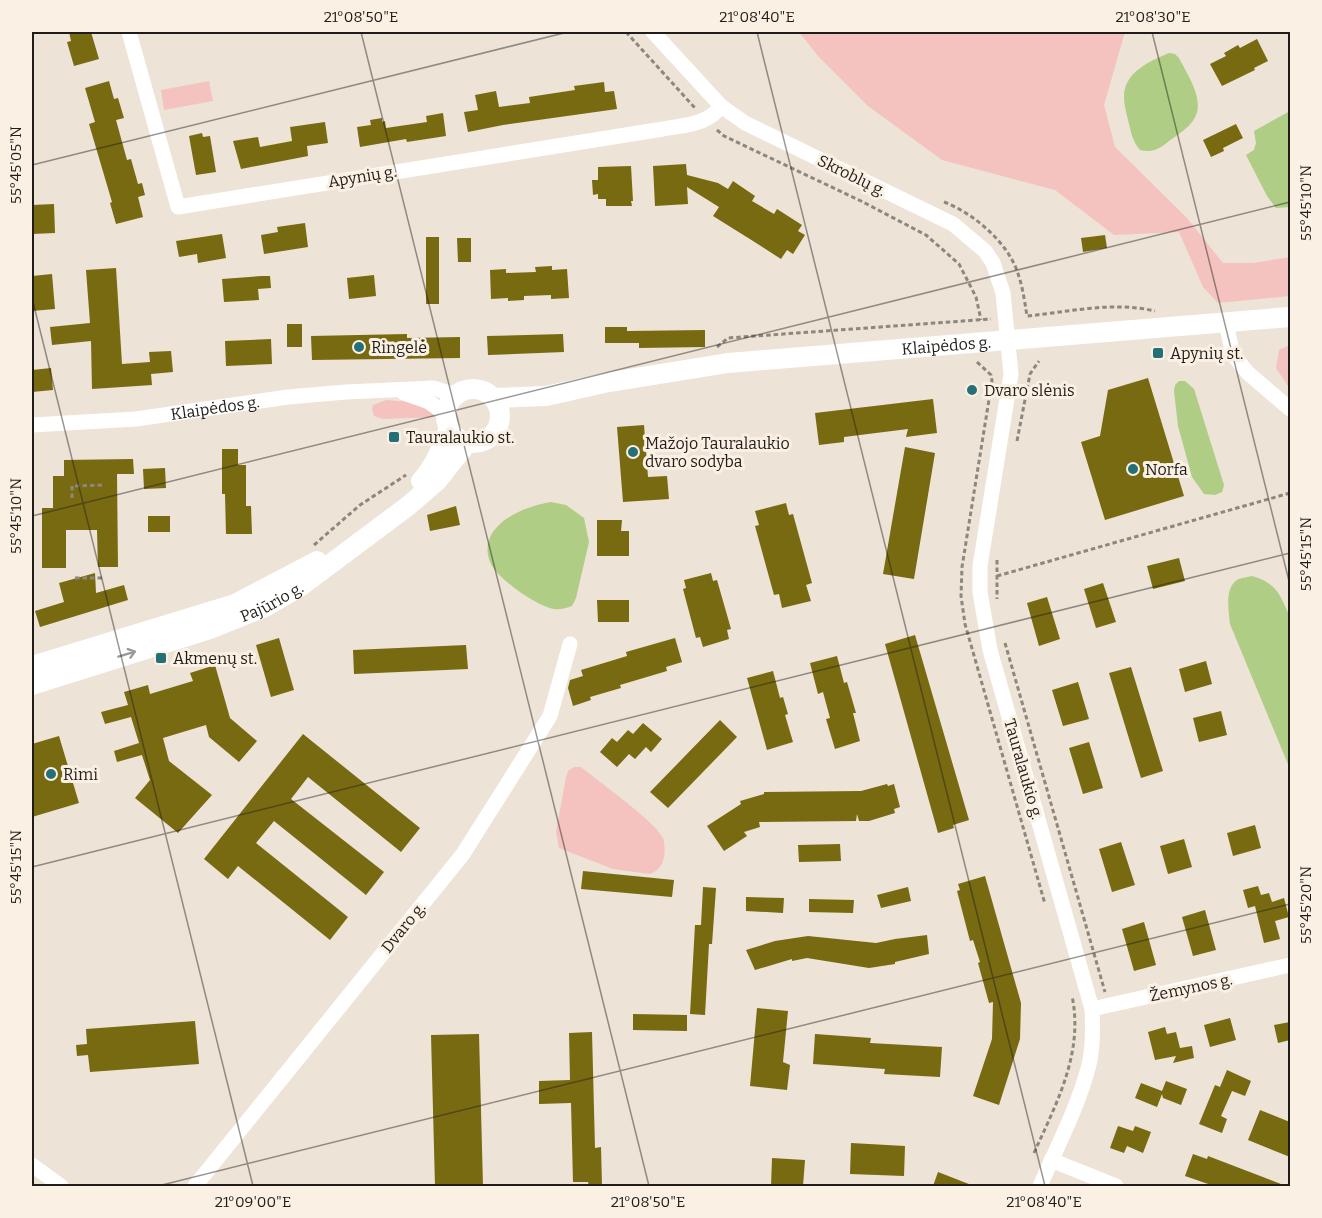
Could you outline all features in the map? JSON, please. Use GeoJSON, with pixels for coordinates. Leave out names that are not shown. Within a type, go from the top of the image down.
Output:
{"type":"FeatureCollection","features":[{"type":"Feature","properties":{"kind":"main road","name":"Klaipėdos g."},"geometry":{"type":"LineString","coordinates":[[604,383],[728,363],[1290,317]]}},
{"type":"Feature","properties":{"kind":"main road","name":"Pajūrio g."},"geometry":{"type":"LineString","coordinates":[[32,666],[235,604],[294,574],[350,538],[428,473],[441,451],[447,421],[447,407],[456,395],[463,391],[480,390],[494,398],[546,396],[604,383]]}},
{"type":"Feature","properties":{"kind":"main road","name":"Pajūrio g."},"geometry":{"type":"LineString","coordinates":[[32,685],[210,629],[265,607],[301,586],[408,506],[436,481],[468,442],[484,440],[496,430],[499,423],[520,408],[546,396]]}},
{"type":"Feature","properties":{"kind":"main road"},"geometry":{"type":"LineString","coordinates":[[494,398],[500,415],[499,423]]}},
{"type":"Feature","properties":{"kind":"main road"},"geometry":{"type":"LineString","coordinates":[[447,421],[460,440],[468,442]]}},
{"type":"Feature","properties":{"kind":"street","name":"Apynių g."},"geometry":{"type":"LineString","coordinates":[[129,32],[178,207],[663,129],[706,120]]}},
{"type":"Feature","properties":{"kind":"street","name":"Skroblų g."},"geometry":{"type":"LineString","coordinates":[[653,32],[721,106],[746,123],[952,224],[969,237],[993,263],[1003,293],[1009,341]]}},
{"type":"Feature","properties":{"kind":"street"},"geometry":{"type":"LineString","coordinates":[[706,120],[721,106]]}},
{"type":"Feature","properties":{"kind":"street"},"geometry":{"type":"LineString","coordinates":[[1227,323],[1233,355],[1248,373],[1290,409]]}},
{"type":"Feature","properties":{"kind":"street","name":"Tauralaukio g."},"geometry":{"type":"LineString","coordinates":[[1009,341],[1011,374],[980,566],[982,610],[990,650],[1100,1007],[1082,1088],[1040,1186]]}},
{"type":"Feature","properties":{"kind":"street","name":"Klaipėdos g."},"geometry":{"type":"LineString","coordinates":[[32,425],[136,419],[288,397],[346,392],[433,388],[456,395]]}},
{"type":"Feature","properties":{"kind":"street","name":"Klaipėdos g."},"geometry":{"type":"LineString","coordinates":[[399,391],[429,402],[447,421]]}},
{"type":"Feature","properties":{"kind":"street","name":"Dvaro g."},"geometry":{"type":"LineString","coordinates":[[195,1186],[463,855],[550,716],[570,644]]}},
{"type":"Feature","properties":{"kind":"street","name":"Žemynos g."},"geometry":{"type":"LineString","coordinates":[[1100,1007],[1290,965]]}},
{"type":"Feature","properties":{"kind":"street"},"geometry":{"type":"LineString","coordinates":[[1051,1160],[1116,1186]]}},
{"type":"Feature","properties":{"kind":"street"},"geometry":{"type":"LineString","coordinates":[[32,1165],[61,1186]]}},
{"type":"Feature","properties":{"kind":"path"},"geometry":{"type":"LineString","coordinates":[[626,32],[706,120],[724,136],[861,201],[926,235],[959,264],[976,297],[981,320]]}},
{"type":"Feature","properties":{"kind":"path"},"geometry":{"type":"LineString","coordinates":[[1027,316],[1137,306]]}},
{"type":"Feature","properties":{"kind":"path"},"geometry":{"type":"LineString","coordinates":[[713,350],[728,338],[991,320]]}},
{"type":"Feature","properties":{"kind":"path"},"geometry":{"type":"LineString","coordinates":[[1015,448],[1030,374],[1039,361]]}},
{"type":"Feature","properties":{"kind":"path"},"geometry":{"type":"LineString","coordinates":[[306,551],[360,506],[412,470]]}},
{"type":"Feature","properties":{"kind":"path"},"geometry":{"type":"LineString","coordinates":[[72,498],[72,486],[103,485]]}},
{"type":"Feature","properties":{"kind":"path"},"geometry":{"type":"LineString","coordinates":[[997,576],[1290,493]]}},
{"type":"Feature","properties":{"kind":"path"},"geometry":{"type":"LineString","coordinates":[[997,555],[998,602]]}},
{"type":"Feature","properties":{"kind":"path"},"geometry":{"type":"LineString","coordinates":[[75,578],[102,578]]}},
{"type":"Feature","properties":{"kind":"path"},"geometry":{"type":"LineString","coordinates":[[1003,634],[1103,982],[1100,1007]]}},
{"type":"Feature","properties":{"kind":"shaded area"},"geometry":{"type":"Polygon","coordinates":[[[799,32],[1125,32],[1104,105],[1115,147],[1187,218],[1223,263],[1253,263],[1290,257],[1290,296],[1218,303],[1203,287],[1179,232],[1114,235],[1055,190],[942,160],[868,106],[818,56],[799,32]]]}},
{"type":"Feature","properties":{"kind":"shaded area"},"geometry":{"type":"Polygon","coordinates":[[[1169,53],[1179,58],[1194,88],[1198,104],[1197,112],[1183,131],[1156,150],[1140,150],[1133,139],[1124,100],[1125,88],[1133,74],[1139,69],[1169,53]]]}},
{"type":"Feature","properties":{"kind":"shaded area"},"geometry":{"type":"Polygon","coordinates":[[[209,81],[213,101],[164,110],[161,90],[209,81]]]}},
{"type":"Feature","properties":{"kind":"shaded area"},"geometry":{"type":"Polygon","coordinates":[[[1290,111],[1290,207],[1276,208],[1267,196],[1246,155],[1254,150],[1256,143],[1254,131],[1290,111]]]}},
{"type":"Feature","properties":{"kind":"shaded area"},"geometry":{"type":"Polygon","coordinates":[[[1290,345],[1290,389],[1276,368],[1279,350],[1290,345]]]}},
{"type":"Feature","properties":{"kind":"shaded area"},"geometry":{"type":"Polygon","coordinates":[[[1179,381],[1185,381],[1194,389],[1224,485],[1222,492],[1215,495],[1204,494],[1192,477],[1178,426],[1174,391],[1179,381]]]}},
{"type":"Feature","properties":{"kind":"shaded area"},"geometry":{"type":"Polygon","coordinates":[[[386,400],[420,405],[435,417],[383,419],[374,416],[373,405],[386,400]]]}},
{"type":"Feature","properties":{"kind":"shaded area"},"geometry":{"type":"Polygon","coordinates":[[[551,502],[566,505],[584,518],[589,542],[576,598],[572,606],[558,609],[538,603],[510,584],[491,564],[488,551],[489,539],[504,521],[527,508],[551,502]]]}},
{"type":"Feature","properties":{"kind":"shaded area"},"geometry":{"type":"Polygon","coordinates":[[[1252,576],[1267,582],[1277,591],[1290,617],[1290,769],[1230,624],[1228,600],[1230,589],[1237,580],[1252,576]]]}},
{"type":"Feature","properties":{"kind":"shaded area"},"geometry":{"type":"Polygon","coordinates":[[[574,767],[581,767],[638,812],[658,831],[663,838],[665,850],[662,863],[657,870],[650,874],[613,869],[559,848],[556,832],[566,777],[568,771],[574,767]]]}},
{"type":"Feature","properties":{"kind":"building"},"geometry":{"type":"Polygon","coordinates":[[[69,32],[91,32],[99,59],[74,66],[67,42],[71,41],[69,32]]]}},
{"type":"Feature","properties":{"kind":"building"},"geometry":{"type":"Polygon","coordinates":[[[1257,39],[1268,61],[1222,86],[1210,64],[1226,56],[1224,53],[1238,45],[1240,48],[1257,39]]]}},
{"type":"Feature","properties":{"kind":"building"},"geometry":{"type":"Polygon","coordinates":[[[109,81],[114,99],[118,98],[124,118],[116,120],[127,160],[131,159],[138,184],[142,183],[145,195],[138,197],[143,217],[116,224],[110,203],[112,202],[89,124],[95,122],[85,88],[109,81]]]}},
{"type":"Feature","properties":{"kind":"building"},"geometry":{"type":"Polygon","coordinates":[[[604,82],[605,92],[614,91],[617,109],[468,132],[464,112],[478,110],[475,95],[496,91],[499,107],[530,103],[529,97],[575,90],[574,86],[604,82]]]}},
{"type":"Feature","properties":{"kind":"building"},"geometry":{"type":"Polygon","coordinates":[[[443,113],[446,136],[407,142],[406,139],[360,147],[357,127],[371,125],[370,120],[382,118],[386,128],[427,122],[426,116],[443,113]]]}},
{"type":"Feature","properties":{"kind":"building"},"geometry":{"type":"Polygon","coordinates":[[[325,122],[328,143],[307,146],[308,156],[241,169],[233,141],[258,137],[260,147],[292,141],[290,127],[325,122]]]}},
{"type":"Feature","properties":{"kind":"building"},"geometry":{"type":"Polygon","coordinates":[[[1236,124],[1243,138],[1211,157],[1203,140],[1236,124]]]}},
{"type":"Feature","properties":{"kind":"building"},"geometry":{"type":"Polygon","coordinates":[[[202,133],[203,137],[210,136],[216,172],[196,175],[189,136],[202,133]]]}},
{"type":"Feature","properties":{"kind":"building"},"geometry":{"type":"Polygon","coordinates":[[[686,164],[687,175],[718,183],[728,189],[733,181],[755,196],[752,201],[774,214],[777,209],[802,225],[798,231],[805,235],[793,254],[787,250],[781,259],[713,216],[719,207],[687,187],[688,204],[655,206],[653,166],[686,164]]]}},
{"type":"Feature","properties":{"kind":"building"},"geometry":{"type":"Polygon","coordinates":[[[631,166],[632,206],[606,206],[606,199],[598,199],[598,194],[593,195],[592,180],[598,180],[598,167],[631,166]]]}},
{"type":"Feature","properties":{"kind":"building"},"geometry":{"type":"Polygon","coordinates":[[[54,204],[55,233],[32,234],[32,205],[54,204]]]}},
{"type":"Feature","properties":{"kind":"building"},"geometry":{"type":"Polygon","coordinates":[[[305,223],[308,247],[264,254],[261,235],[278,232],[277,227],[305,223]]]}},
{"type":"Feature","properties":{"kind":"building"},"geometry":{"type":"Polygon","coordinates":[[[222,234],[226,258],[198,263],[197,254],[179,257],[176,241],[222,234]]]}},
{"type":"Feature","properties":{"kind":"building"},"geometry":{"type":"Polygon","coordinates":[[[1105,235],[1107,248],[1083,252],[1081,238],[1105,235]]]}},
{"type":"Feature","properties":{"kind":"building"},"geometry":{"type":"Polygon","coordinates":[[[426,237],[439,237],[439,304],[426,304],[426,237]]]}},
{"type":"Feature","properties":{"kind":"building"},"geometry":{"type":"Polygon","coordinates":[[[457,238],[471,238],[471,262],[458,262],[457,238]]]}},
{"type":"Feature","properties":{"kind":"building"},"geometry":{"type":"Polygon","coordinates":[[[552,266],[552,270],[567,269],[569,298],[551,299],[551,295],[524,296],[524,300],[491,299],[490,270],[506,269],[506,273],[536,272],[535,267],[552,266]]]}},
{"type":"Feature","properties":{"kind":"building"},"geometry":{"type":"Polygon","coordinates":[[[116,268],[122,364],[150,362],[149,352],[171,351],[173,372],[151,374],[152,385],[92,389],[91,341],[52,345],[50,327],[90,323],[86,270],[116,268]]]}},
{"type":"Feature","properties":{"kind":"building"},"geometry":{"type":"Polygon","coordinates":[[[52,274],[55,309],[32,311],[32,276],[52,274]]]}},
{"type":"Feature","properties":{"kind":"building"},"geometry":{"type":"Polygon","coordinates":[[[374,275],[376,296],[349,299],[347,278],[374,275]]]}},
{"type":"Feature","properties":{"kind":"building"},"geometry":{"type":"Polygon","coordinates":[[[270,276],[271,288],[258,289],[259,300],[224,302],[222,279],[270,276]]]}},
{"type":"Feature","properties":{"kind":"building"},"geometry":{"type":"Polygon","coordinates":[[[287,324],[302,324],[302,347],[287,347],[287,324]]]}},
{"type":"Feature","properties":{"kind":"building"},"geometry":{"type":"Polygon","coordinates":[[[605,327],[627,327],[627,331],[705,330],[705,347],[639,348],[639,343],[605,343],[605,327]]]}},
{"type":"Feature","properties":{"kind":"building","name":"Ringelė"},"geometry":{"type":"Polygon","coordinates":[[[407,334],[407,338],[460,337],[460,358],[312,360],[311,336],[407,334]]]}},
{"type":"Feature","properties":{"kind":"building"},"geometry":{"type":"Polygon","coordinates":[[[563,334],[564,352],[488,355],[487,336],[563,334]]]}},
{"type":"Feature","properties":{"kind":"building"},"geometry":{"type":"Polygon","coordinates":[[[271,339],[272,364],[226,366],[225,341],[271,339]]]}},
{"type":"Feature","properties":{"kind":"building"},"geometry":{"type":"Polygon","coordinates":[[[51,368],[53,390],[32,392],[32,370],[51,368]]]}},
{"type":"Feature","properties":{"kind":"building","name":"Norfa"},"geometry":{"type":"Polygon","coordinates":[[[1148,378],[1184,496],[1105,520],[1081,442],[1100,436],[1108,390],[1148,378]]]}},
{"type":"Feature","properties":{"kind":"building"},"geometry":{"type":"Polygon","coordinates":[[[933,399],[937,433],[906,437],[908,429],[844,437],[844,442],[819,445],[815,413],[933,399]]]}},
{"type":"Feature","properties":{"kind":"building","name":"Mažojo Tauralaukio dvaro sodyba"},"geometry":{"type":"Polygon","coordinates":[[[644,425],[648,477],[667,476],[669,499],[623,502],[617,427],[644,425]]]}},
{"type":"Feature","properties":{"kind":"building"},"geometry":{"type":"Polygon","coordinates":[[[905,447],[935,453],[914,579],[883,574],[905,447]]]}},
{"type":"Feature","properties":{"kind":"building"},"geometry":{"type":"Polygon","coordinates":[[[222,449],[238,449],[238,465],[246,465],[246,506],[251,506],[252,534],[226,534],[225,494],[222,494],[222,449]]]}},
{"type":"Feature","properties":{"kind":"building"},"geometry":{"type":"Polygon","coordinates":[[[133,459],[134,474],[117,474],[118,567],[98,567],[97,530],[66,530],[66,568],[42,568],[42,508],[53,508],[53,476],[64,476],[64,460],[133,459]]]}},
{"type":"Feature","properties":{"kind":"building"},"geometry":{"type":"Polygon","coordinates":[[[165,468],[166,488],[144,489],[143,469],[165,468]]]}},
{"type":"Feature","properties":{"kind":"building"},"geometry":{"type":"Polygon","coordinates":[[[786,503],[789,515],[793,514],[812,583],[806,585],[811,601],[782,608],[779,594],[774,595],[755,526],[759,525],[755,511],[786,503]]]}},
{"type":"Feature","properties":{"kind":"building"},"geometry":{"type":"Polygon","coordinates":[[[456,506],[460,525],[430,531],[427,515],[456,506]]]}},
{"type":"Feature","properties":{"kind":"building"},"geometry":{"type":"Polygon","coordinates":[[[148,516],[170,516],[170,532],[148,532],[148,516]]]}},
{"type":"Feature","properties":{"kind":"building"},"geometry":{"type":"Polygon","coordinates":[[[597,520],[622,520],[621,531],[629,531],[629,556],[597,556],[597,520]]]}},
{"type":"Feature","properties":{"kind":"building"},"geometry":{"type":"Polygon","coordinates":[[[1179,558],[1185,581],[1153,589],[1147,566],[1179,558]]]}},
{"type":"Feature","properties":{"kind":"building"},"geometry":{"type":"Polygon","coordinates":[[[95,573],[96,593],[124,585],[128,600],[40,627],[35,611],[64,602],[59,583],[95,573]]]}},
{"type":"Feature","properties":{"kind":"building"},"geometry":{"type":"Polygon","coordinates":[[[711,573],[713,581],[717,580],[731,629],[727,630],[729,639],[703,647],[700,637],[696,638],[683,589],[686,588],[684,580],[711,573]]]}},
{"type":"Feature","properties":{"kind":"building"},"geometry":{"type":"Polygon","coordinates":[[[1103,583],[1116,622],[1096,628],[1084,589],[1103,583]]]}},
{"type":"Feature","properties":{"kind":"building"},"geometry":{"type":"Polygon","coordinates":[[[1047,597],[1060,639],[1039,646],[1027,603],[1047,597]]]}},
{"type":"Feature","properties":{"kind":"building"},"geometry":{"type":"Polygon","coordinates":[[[597,600],[629,600],[629,622],[598,622],[597,600]]]}},
{"type":"Feature","properties":{"kind":"building"},"geometry":{"type":"Polygon","coordinates":[[[915,635],[969,820],[938,833],[885,644],[915,635]]]}},
{"type":"Feature","properties":{"kind":"building"},"geometry":{"type":"Polygon","coordinates":[[[279,638],[294,690],[271,697],[256,645],[279,638]]]}},
{"type":"Feature","properties":{"kind":"building"},"geometry":{"type":"Polygon","coordinates":[[[675,638],[682,662],[666,667],[667,671],[620,685],[621,688],[590,697],[591,700],[573,706],[568,688],[570,680],[583,676],[581,670],[627,656],[626,652],[675,638]]]}},
{"type":"Feature","properties":{"kind":"building"},"geometry":{"type":"Polygon","coordinates":[[[466,645],[468,669],[354,674],[353,650],[466,645]]]}},
{"type":"Feature","properties":{"kind":"building"},"geometry":{"type":"Polygon","coordinates":[[[837,656],[844,683],[847,682],[856,713],[853,713],[860,741],[835,749],[826,719],[830,718],[823,692],[818,694],[810,663],[837,656]]]}},
{"type":"Feature","properties":{"kind":"building"},"geometry":{"type":"Polygon","coordinates":[[[1206,661],[1212,684],[1185,692],[1179,669],[1206,661]]]}},
{"type":"Feature","properties":{"kind":"building"},"geometry":{"type":"Polygon","coordinates":[[[215,665],[230,718],[257,741],[239,762],[209,737],[206,725],[163,738],[169,761],[212,795],[178,833],[135,798],[150,780],[142,755],[117,762],[114,751],[139,743],[131,717],[105,724],[101,712],[128,705],[124,692],[148,685],[150,694],[193,681],[190,673],[215,665]]]}},
{"type":"Feature","properties":{"kind":"building"},"geometry":{"type":"Polygon","coordinates":[[[1131,667],[1163,771],[1141,778],[1109,673],[1131,667]]]}},
{"type":"Feature","properties":{"kind":"building"},"geometry":{"type":"Polygon","coordinates":[[[773,671],[780,698],[783,697],[788,714],[785,715],[793,742],[767,750],[747,678],[773,671]]]}},
{"type":"Feature","properties":{"kind":"building"},"geometry":{"type":"Polygon","coordinates":[[[1078,682],[1089,719],[1063,726],[1052,690],[1078,682]]]}},
{"type":"Feature","properties":{"kind":"building"},"geometry":{"type":"Polygon","coordinates":[[[1221,711],[1227,735],[1199,742],[1193,718],[1221,711]]]}},
{"type":"Feature","properties":{"kind":"building"},"geometry":{"type":"Polygon","coordinates":[[[720,720],[737,737],[668,808],[650,792],[720,720]]]}},
{"type":"Feature","properties":{"kind":"building"},"geometry":{"type":"Polygon","coordinates":[[[643,723],[662,739],[651,752],[646,747],[635,759],[629,754],[617,767],[600,752],[612,738],[617,742],[628,730],[633,734],[643,723]]]}},
{"type":"Feature","properties":{"kind":"building"},"geometry":{"type":"Polygon","coordinates":[[[303,734],[420,828],[401,852],[308,777],[291,799],[384,872],[366,895],[274,821],[256,843],[348,917],[330,940],[238,866],[228,879],[204,859],[303,734]]]}},
{"type":"Feature","properties":{"kind":"building","name":"Rimi"},"geometry":{"type":"Polygon","coordinates":[[[59,736],[79,803],[32,817],[32,744],[59,736]]]}},
{"type":"Feature","properties":{"kind":"building"},"geometry":{"type":"Polygon","coordinates":[[[1089,742],[1103,788],[1083,794],[1069,748],[1089,742]]]}},
{"type":"Feature","properties":{"kind":"building"},"geometry":{"type":"Polygon","coordinates":[[[887,784],[888,786],[894,784],[900,807],[894,809],[895,813],[869,821],[859,821],[857,814],[856,821],[759,822],[760,827],[744,832],[747,836],[724,851],[707,826],[741,804],[740,801],[764,794],[764,792],[861,791],[887,784]]]}},
{"type":"Feature","properties":{"kind":"building"},"geometry":{"type":"Polygon","coordinates":[[[1255,825],[1261,848],[1233,856],[1227,833],[1255,825]]]}},
{"type":"Feature","properties":{"kind":"building"},"geometry":{"type":"Polygon","coordinates":[[[1184,839],[1192,867],[1168,874],[1160,846],[1184,839]]]}},
{"type":"Feature","properties":{"kind":"building"},"geometry":{"type":"Polygon","coordinates":[[[1121,842],[1135,885],[1112,892],[1099,849],[1121,842]]]}},
{"type":"Feature","properties":{"kind":"building"},"geometry":{"type":"Polygon","coordinates":[[[840,844],[841,861],[799,862],[798,845],[840,844]]]}},
{"type":"Feature","properties":{"kind":"building"},"geometry":{"type":"Polygon","coordinates":[[[583,871],[674,880],[672,897],[581,889],[583,871]]]}},
{"type":"Feature","properties":{"kind":"building"},"geometry":{"type":"Polygon","coordinates":[[[985,876],[1021,1003],[1020,1039],[999,1105],[973,1096],[992,1039],[993,1002],[989,1003],[978,963],[980,962],[973,940],[970,941],[957,891],[960,890],[958,884],[985,876]]]}},
{"type":"Feature","properties":{"kind":"building"},"geometry":{"type":"Polygon","coordinates":[[[1258,886],[1261,895],[1269,893],[1272,902],[1284,898],[1289,917],[1275,921],[1280,939],[1264,943],[1255,906],[1248,908],[1243,890],[1258,886]]]}},
{"type":"Feature","properties":{"kind":"building"},"geometry":{"type":"Polygon","coordinates":[[[703,887],[716,888],[712,944],[709,944],[705,1015],[690,1014],[695,925],[701,925],[703,887]]]}},
{"type":"Feature","properties":{"kind":"building"},"geometry":{"type":"Polygon","coordinates":[[[908,887],[911,901],[881,908],[877,895],[908,887]]]}},
{"type":"Feature","properties":{"kind":"building"},"geometry":{"type":"Polygon","coordinates":[[[746,897],[784,898],[783,913],[746,911],[746,897]]]}},
{"type":"Feature","properties":{"kind":"building"},"geometry":{"type":"Polygon","coordinates":[[[809,899],[854,900],[853,913],[809,912],[809,899]]]}},
{"type":"Feature","properties":{"kind":"building"},"geometry":{"type":"Polygon","coordinates":[[[1205,910],[1216,950],[1193,956],[1182,917],[1205,910]]]}},
{"type":"Feature","properties":{"kind":"building"},"geometry":{"type":"Polygon","coordinates":[[[1144,922],[1156,965],[1134,971],[1122,929],[1144,922]]]}},
{"type":"Feature","properties":{"kind":"building"},"geometry":{"type":"Polygon","coordinates":[[[927,935],[929,954],[895,962],[895,964],[869,968],[807,958],[792,961],[792,959],[755,970],[746,950],[775,941],[808,936],[876,943],[927,935]]]}},
{"type":"Feature","properties":{"kind":"building"},"geometry":{"type":"Polygon","coordinates":[[[757,1008],[788,1011],[783,1062],[790,1065],[787,1090],[750,1086],[757,1008]]]}},
{"type":"Feature","properties":{"kind":"building"},"geometry":{"type":"Polygon","coordinates":[[[633,1014],[687,1015],[687,1031],[633,1030],[633,1014]]]}},
{"type":"Feature","properties":{"kind":"building"},"geometry":{"type":"Polygon","coordinates":[[[1230,1018],[1236,1040],[1210,1047],[1204,1025],[1230,1018]]]}},
{"type":"Feature","properties":{"kind":"building"},"geometry":{"type":"Polygon","coordinates":[[[195,1021],[199,1064],[90,1072],[88,1055],[77,1056],[76,1045],[87,1044],[86,1029],[195,1021]]]}},
{"type":"Feature","properties":{"kind":"building"},"geometry":{"type":"Polygon","coordinates":[[[1290,1022],[1290,1040],[1278,1043],[1274,1025],[1290,1022]]]}},
{"type":"Feature","properties":{"kind":"building"},"geometry":{"type":"Polygon","coordinates":[[[1165,1027],[1167,1034],[1176,1032],[1180,1048],[1192,1046],[1194,1058],[1173,1063],[1176,1056],[1155,1060],[1148,1032],[1165,1027]]]}},
{"type":"Feature","properties":{"kind":"building"},"geometry":{"type":"Polygon","coordinates":[[[592,1032],[595,1148],[601,1147],[602,1186],[589,1186],[588,1182],[573,1182],[571,1103],[539,1104],[539,1081],[570,1080],[569,1033],[592,1032]]]}},
{"type":"Feature","properties":{"kind":"building"},"geometry":{"type":"Polygon","coordinates":[[[479,1034],[483,1186],[435,1186],[431,1035],[479,1034]]]}},
{"type":"Feature","properties":{"kind":"building"},"geometry":{"type":"Polygon","coordinates":[[[815,1034],[871,1038],[870,1043],[942,1047],[940,1077],[884,1074],[885,1069],[813,1064],[815,1034]]]}},
{"type":"Feature","properties":{"kind":"building"},"geometry":{"type":"Polygon","coordinates":[[[1227,1070],[1251,1081],[1245,1096],[1232,1091],[1221,1116],[1227,1119],[1222,1133],[1199,1124],[1215,1085],[1220,1087],[1227,1070]]]}},
{"type":"Feature","properties":{"kind":"building"},"geometry":{"type":"Polygon","coordinates":[[[1166,1081],[1187,1089],[1181,1105],[1163,1098],[1162,1094],[1157,1107],[1135,1098],[1141,1083],[1162,1091],[1166,1081]]]}},
{"type":"Feature","properties":{"kind":"building"},"geometry":{"type":"Polygon","coordinates":[[[1260,1110],[1290,1122],[1290,1157],[1248,1140],[1260,1110]]]}},
{"type":"Feature","properties":{"kind":"building"},"geometry":{"type":"Polygon","coordinates":[[[1118,1126],[1133,1131],[1135,1126],[1151,1132],[1143,1153],[1127,1146],[1124,1153],[1110,1148],[1118,1126]]]}},
{"type":"Feature","properties":{"kind":"building"},"geometry":{"type":"Polygon","coordinates":[[[851,1143],[905,1146],[904,1176],[850,1174],[851,1143]]]}},
{"type":"Feature","properties":{"kind":"building"},"geometry":{"type":"Polygon","coordinates":[[[1193,1154],[1207,1159],[1208,1156],[1286,1186],[1214,1186],[1185,1176],[1193,1154]]]}},
{"type":"Feature","properties":{"kind":"building"},"geometry":{"type":"Polygon","coordinates":[[[772,1158],[805,1160],[803,1186],[771,1186],[772,1158]]]}},
{"type":"Feature","properties":{"kind":"building"},"geometry":{"type":"Polygon","coordinates":[[[938,1172],[974,1186],[933,1186],[938,1172]]]}},
{"type":"Feature","properties":{"kind":"place","name":"Ringelė"},"geometry":{"type":"Point","coordinates":[359,347]}},
{"type":"Feature","properties":{"kind":"place","name":"Apynių st."},"geometry":{"type":"Point","coordinates":[1158,353]}},
{"type":"Feature","properties":{"kind":"place","name":"Dvaro slėnis"},"geometry":{"type":"Point","coordinates":[972,390]}},
{"type":"Feature","properties":{"kind":"place","name":"Tauralaukio st."},"geometry":{"type":"Point","coordinates":[394,437]}},
{"type":"Feature","properties":{"kind":"place","name":"Mažojo Tauralaukio dvaro sodyba"},"geometry":{"type":"Point","coordinates":[633,452]}},
{"type":"Feature","properties":{"kind":"place","name":"Norfa"},"geometry":{"type":"Point","coordinates":[1133,469]}},
{"type":"Feature","properties":{"kind":"place","name":"Akmenų st."},"geometry":{"type":"Point","coordinates":[161,658]}},
{"type":"Feature","properties":{"kind":"place","name":"Rimi"},"geometry":{"type":"Point","coordinates":[51,774]}}]}
